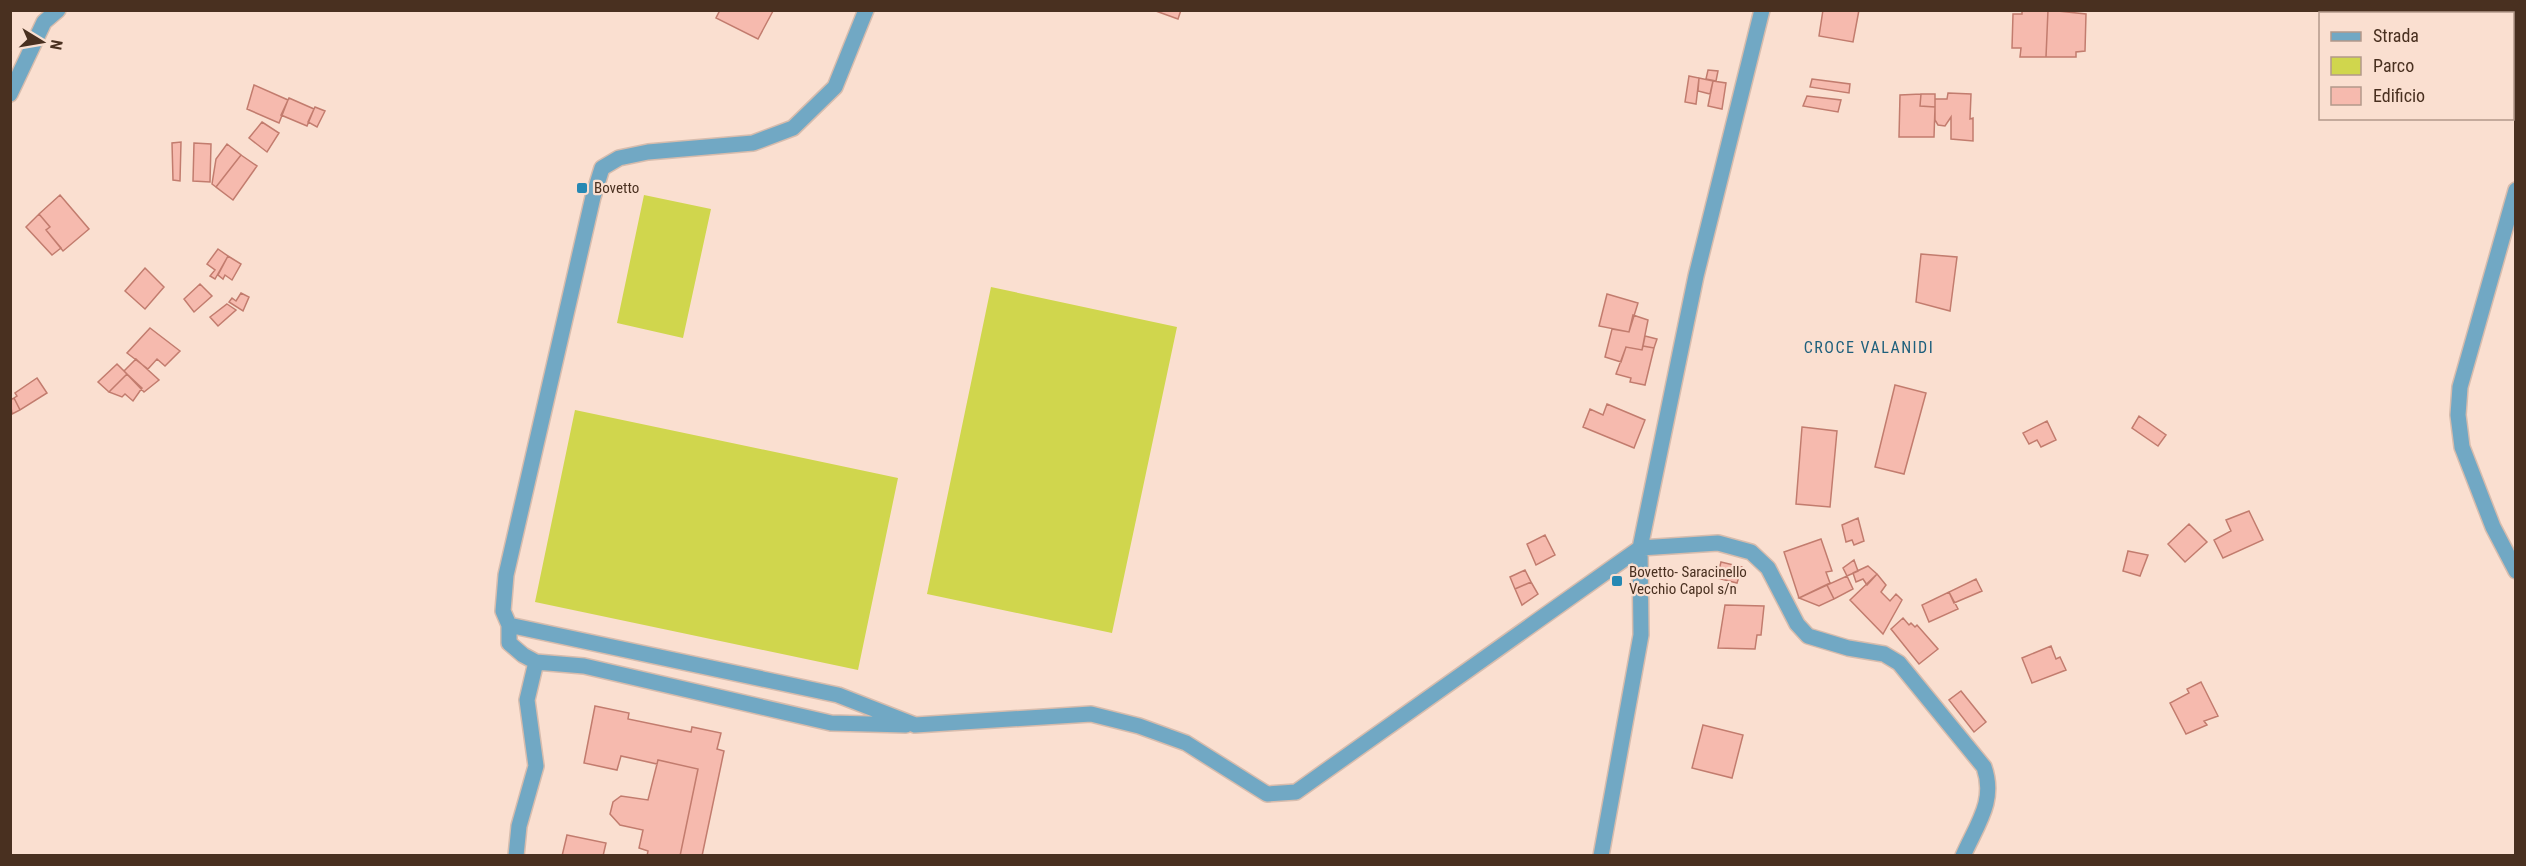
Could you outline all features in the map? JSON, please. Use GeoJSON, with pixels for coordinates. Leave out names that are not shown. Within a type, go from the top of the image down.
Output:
{"type":"FeatureCollection","features":[{"type":"Feature","properties":{"kind":"street"},"geometry":{"type":"LineString","coordinates":[[10,94],[44,22],[58,10]]}},
{"type":"Feature","properties":{"kind":"street"},"geometry":{"type":"LineString","coordinates":[[866,10],[835,87],[793,128],[753,143],[648,152],[619,158],[602,168],[593,196],[506,574],[503,611],[509,625],[509,643],[523,656],[536,662],[584,666],[831,723],[915,725],[1091,714],[1139,726],[1186,743],[1267,794],[1296,792],[1640,548],[1718,543],[1751,552],[1768,568],[1797,624],[1808,636],[1848,648],[1884,654],[1899,663],[1984,767],[1989,784],[1988,800],[1963,855]]}},
{"type":"Feature","properties":{"kind":"street"},"geometry":{"type":"LineString","coordinates":[[1601,855],[1641,635],[1640,548],[1696,276],[1762,10]]}},
{"type":"Feature","properties":{"kind":"street"},"geometry":{"type":"LineString","coordinates":[[2516,190],[2460,387],[2458,415],[2462,447],[2493,527],[2516,571]]}},
{"type":"Feature","properties":{"kind":"street"},"geometry":{"type":"LineString","coordinates":[[509,625],[838,694],[915,725]]}},
{"type":"Feature","properties":{"kind":"street"},"geometry":{"type":"LineString","coordinates":[[516,855],[519,826],[536,766],[528,700],[536,662]]}},
{"type":"Feature","properties":{"kind":"green space"},"geometry":{"type":"Polygon","coordinates":[[[644,195],[711,209],[683,338],[617,323],[644,195]]]}},
{"type":"Feature","properties":{"kind":"green space"},"geometry":{"type":"Polygon","coordinates":[[[991,287],[1177,327],[1112,633],[927,594],[991,287]]]}},
{"type":"Feature","properties":{"kind":"green space"},"geometry":{"type":"Polygon","coordinates":[[[575,410],[898,478],[858,670],[535,602],[575,410]]]}},
{"type":"Feature","properties":{"kind":"building"},"geometry":{"type":"Polygon","coordinates":[[[720,10],[776,10],[773,11],[758,39],[716,18],[720,10]]]}},
{"type":"Feature","properties":{"kind":"building"},"geometry":{"type":"Polygon","coordinates":[[[1153,10],[1181,10],[1178,19],[1153,10]]]}},
{"type":"Feature","properties":{"kind":"building"},"geometry":{"type":"Polygon","coordinates":[[[1823,10],[1859,10],[1853,42],[1819,36],[1823,10]]]}},
{"type":"Feature","properties":{"kind":"building"},"geometry":{"type":"Polygon","coordinates":[[[2022,10],[2048,10],[2046,57],[2020,57],[2021,48],[2012,48],[2013,14],[2022,14],[2022,10]]]}},
{"type":"Feature","properties":{"kind":"building"},"geometry":{"type":"Polygon","coordinates":[[[2048,10],[2086,14],[2085,51],[2076,52],[2076,57],[2046,57],[2048,10]]]}},
{"type":"Feature","properties":{"kind":"building"},"geometry":{"type":"Polygon","coordinates":[[[1708,70],[1718,71],[1716,81],[1706,79],[1708,70]]]}},
{"type":"Feature","properties":{"kind":"building"},"geometry":{"type":"Polygon","coordinates":[[[1689,76],[1699,78],[1696,104],[1685,102],[1689,76]]]}},
{"type":"Feature","properties":{"kind":"building"},"geometry":{"type":"Polygon","coordinates":[[[1699,78],[1713,81],[1710,94],[1698,91],[1699,78]]]}},
{"type":"Feature","properties":{"kind":"building"},"geometry":{"type":"Polygon","coordinates":[[[1812,79],[1850,84],[1849,93],[1810,87],[1812,79]]]}},
{"type":"Feature","properties":{"kind":"building"},"geometry":{"type":"Polygon","coordinates":[[[1713,81],[1726,83],[1722,109],[1708,106],[1713,81]]]}},
{"type":"Feature","properties":{"kind":"building"},"geometry":{"type":"Polygon","coordinates":[[[254,85],[288,100],[279,123],[247,109],[254,85]]]}},
{"type":"Feature","properties":{"kind":"building"},"geometry":{"type":"Polygon","coordinates":[[[1948,93],[1971,94],[1970,119],[1973,118],[1973,141],[1951,139],[1951,117],[1945,126],[1938,125],[1935,120],[1935,99],[1947,99],[1948,93]]]}},
{"type":"Feature","properties":{"kind":"building"},"geometry":{"type":"Polygon","coordinates":[[[1921,94],[1935,94],[1935,107],[1920,106],[1921,94]]]}},
{"type":"Feature","properties":{"kind":"building"},"geometry":{"type":"Polygon","coordinates":[[[1921,94],[1920,106],[1935,107],[1934,137],[1899,137],[1900,95],[1921,94]]]}},
{"type":"Feature","properties":{"kind":"building"},"geometry":{"type":"Polygon","coordinates":[[[1807,96],[1841,100],[1838,112],[1803,106],[1807,96]]]}},
{"type":"Feature","properties":{"kind":"building"},"geometry":{"type":"Polygon","coordinates":[[[289,98],[314,109],[307,126],[281,115],[289,98]]]}},
{"type":"Feature","properties":{"kind":"building"},"geometry":{"type":"Polygon","coordinates":[[[315,107],[325,111],[317,127],[308,122],[315,107]]]}},
{"type":"Feature","properties":{"kind":"building"},"geometry":{"type":"Polygon","coordinates":[[[262,122],[279,133],[267,152],[249,138],[262,122]]]}},
{"type":"Feature","properties":{"kind":"building"},"geometry":{"type":"Polygon","coordinates":[[[181,142],[180,181],[173,180],[172,143],[181,142]]]}},
{"type":"Feature","properties":{"kind":"building"},"geometry":{"type":"Polygon","coordinates":[[[194,143],[211,144],[210,182],[193,181],[194,143]]]}},
{"type":"Feature","properties":{"kind":"building"},"geometry":{"type":"Polygon","coordinates":[[[227,144],[241,155],[216,187],[212,184],[216,159],[227,144]]]}},
{"type":"Feature","properties":{"kind":"building"},"geometry":{"type":"Polygon","coordinates":[[[241,155],[257,166],[233,200],[216,187],[241,155]]]}},
{"type":"Feature","properties":{"kind":"building"},"geometry":{"type":"Polygon","coordinates":[[[60,195],[89,229],[63,251],[46,230],[50,227],[39,214],[60,195]]]}},
{"type":"Feature","properties":{"kind":"building"},"geometry":{"type":"Polygon","coordinates":[[[39,214],[50,227],[46,230],[61,248],[52,255],[26,227],[39,214]]]}},
{"type":"Feature","properties":{"kind":"building"},"geometry":{"type":"Polygon","coordinates":[[[218,249],[228,256],[215,279],[210,276],[215,270],[207,264],[218,249]]]}},
{"type":"Feature","properties":{"kind":"building"},"geometry":{"type":"Polygon","coordinates":[[[1921,254],[1957,257],[1950,311],[1916,302],[1921,254]]]}},
{"type":"Feature","properties":{"kind":"building"},"geometry":{"type":"Polygon","coordinates":[[[228,256],[241,264],[232,280],[225,275],[223,279],[218,275],[228,256]]]}},
{"type":"Feature","properties":{"kind":"building"},"geometry":{"type":"Polygon","coordinates":[[[145,268],[164,287],[145,309],[125,291],[145,268]]]}},
{"type":"Feature","properties":{"kind":"building"},"geometry":{"type":"Polygon","coordinates":[[[200,284],[212,296],[194,312],[184,299],[200,284]]]}},
{"type":"Feature","properties":{"kind":"building"},"geometry":{"type":"Polygon","coordinates":[[[241,293],[249,297],[243,311],[229,302],[232,298],[236,301],[241,293]]]}},
{"type":"Feature","properties":{"kind":"building"},"geometry":{"type":"Polygon","coordinates":[[[1607,294],[1638,303],[1629,332],[1599,326],[1607,294]]]}},
{"type":"Feature","properties":{"kind":"building"},"geometry":{"type":"Polygon","coordinates":[[[227,304],[236,310],[218,326],[210,317],[227,304]]]}},
{"type":"Feature","properties":{"kind":"building"},"geometry":{"type":"Polygon","coordinates":[[[1633,315],[1648,320],[1642,350],[1626,347],[1621,362],[1605,357],[1612,329],[1629,332],[1633,315]]]}},
{"type":"Feature","properties":{"kind":"building"},"geometry":{"type":"Polygon","coordinates":[[[150,328],[180,351],[165,366],[157,359],[148,369],[127,353],[150,328]]]}},
{"type":"Feature","properties":{"kind":"building"},"geometry":{"type":"Polygon","coordinates":[[[1645,336],[1657,339],[1654,348],[1643,346],[1645,336]]]}},
{"type":"Feature","properties":{"kind":"building"},"geometry":{"type":"Polygon","coordinates":[[[1643,346],[1654,348],[1645,385],[1630,382],[1631,378],[1616,374],[1626,347],[1642,350],[1643,346]]]}},
{"type":"Feature","properties":{"kind":"building"},"geometry":{"type":"Polygon","coordinates":[[[136,359],[159,380],[144,392],[124,371],[136,359]]]}},
{"type":"Feature","properties":{"kind":"building"},"geometry":{"type":"Polygon","coordinates":[[[117,364],[127,374],[109,392],[98,382],[117,364]]]}},
{"type":"Feature","properties":{"kind":"building"},"geometry":{"type":"Polygon","coordinates":[[[127,374],[142,388],[133,401],[125,394],[122,397],[109,392],[127,374]]]}},
{"type":"Feature","properties":{"kind":"building"},"geometry":{"type":"Polygon","coordinates":[[[37,378],[47,393],[20,410],[14,398],[17,396],[15,393],[37,378]]]}},
{"type":"Feature","properties":{"kind":"building"},"geometry":{"type":"Polygon","coordinates":[[[1895,385],[1926,393],[1904,474],[1875,467],[1895,385]]]}},
{"type":"Feature","properties":{"kind":"building"},"geometry":{"type":"Polygon","coordinates":[[[14,398],[20,410],[12,414],[10,400],[14,398]]]}},
{"type":"Feature","properties":{"kind":"building"},"geometry":{"type":"Polygon","coordinates":[[[1607,404],[1645,420],[1634,448],[1583,427],[1590,409],[1603,415],[1607,404]]]}},
{"type":"Feature","properties":{"kind":"building"},"geometry":{"type":"Polygon","coordinates":[[[2139,416],[2166,435],[2158,446],[2132,428],[2139,416]]]}},
{"type":"Feature","properties":{"kind":"building"},"geometry":{"type":"Polygon","coordinates":[[[2047,421],[2056,440],[2041,447],[2037,440],[2029,444],[2023,433],[2047,421]]]}},
{"type":"Feature","properties":{"kind":"building"},"geometry":{"type":"Polygon","coordinates":[[[1802,427],[1837,431],[1830,507],[1796,504],[1802,427]]]}},
{"type":"Feature","properties":{"kind":"building"},"geometry":{"type":"Polygon","coordinates":[[[2249,511],[2263,540],[2223,558],[2214,540],[2231,531],[2226,520],[2249,511]]]}},
{"type":"Feature","properties":{"kind":"building"},"geometry":{"type":"Polygon","coordinates":[[[1858,518],[1864,541],[1854,545],[1852,540],[1846,542],[1842,525],[1858,518]]]}},
{"type":"Feature","properties":{"kind":"building"},"geometry":{"type":"Polygon","coordinates":[[[2189,524],[2207,542],[2185,562],[2168,544],[2189,524]]]}},
{"type":"Feature","properties":{"kind":"building"},"geometry":{"type":"Polygon","coordinates":[[[1545,535],[1555,555],[1536,565],[1527,544],[1545,535]]]}},
{"type":"Feature","properties":{"kind":"building"},"geometry":{"type":"Polygon","coordinates":[[[1821,539],[1832,571],[1826,572],[1830,583],[1799,598],[1784,552],[1821,539]]]}},
{"type":"Feature","properties":{"kind":"building"},"geometry":{"type":"Polygon","coordinates":[[[2128,551],[2148,555],[2140,576],[2123,571],[2128,551]]]}},
{"type":"Feature","properties":{"kind":"building"},"geometry":{"type":"Polygon","coordinates":[[[1854,560],[1858,571],[1847,576],[1843,568],[1854,560]]]}},
{"type":"Feature","properties":{"kind":"building"},"geometry":{"type":"Polygon","coordinates":[[[1721,562],[1742,567],[1737,583],[1717,578],[1721,562]]]}},
{"type":"Feature","properties":{"kind":"building"},"geometry":{"type":"Polygon","coordinates":[[[1868,566],[1877,574],[1867,585],[1863,579],[1856,582],[1853,573],[1868,566]]]}},
{"type":"Feature","properties":{"kind":"building"},"geometry":{"type":"Polygon","coordinates":[[[1525,570],[1531,582],[1515,589],[1510,577],[1525,570]]]}},
{"type":"Feature","properties":{"kind":"building"},"geometry":{"type":"Polygon","coordinates":[[[1877,574],[1886,585],[1881,592],[1890,601],[1896,594],[1902,600],[1883,634],[1850,600],[1877,574]]]}},
{"type":"Feature","properties":{"kind":"building"},"geometry":{"type":"Polygon","coordinates":[[[1847,576],[1853,589],[1834,599],[1827,585],[1847,576]]]}},
{"type":"Feature","properties":{"kind":"building"},"geometry":{"type":"Polygon","coordinates":[[[1976,579],[1982,591],[1954,603],[1949,592],[1976,579]]]}},
{"type":"Feature","properties":{"kind":"building"},"geometry":{"type":"Polygon","coordinates":[[[1531,582],[1538,594],[1522,605],[1515,589],[1531,582]]]}},
{"type":"Feature","properties":{"kind":"building"},"geometry":{"type":"Polygon","coordinates":[[[1827,585],[1834,599],[1819,606],[1799,598],[1827,585]]]}},
{"type":"Feature","properties":{"kind":"building"},"geometry":{"type":"Polygon","coordinates":[[[1949,592],[1958,609],[1929,622],[1922,605],[1949,592]]]}},
{"type":"Feature","properties":{"kind":"building"},"geometry":{"type":"Polygon","coordinates":[[[1725,605],[1764,606],[1761,635],[1757,635],[1755,649],[1718,648],[1725,605]]]}},
{"type":"Feature","properties":{"kind":"building"},"geometry":{"type":"Polygon","coordinates":[[[1903,618],[1909,625],[1911,623],[1915,627],[1917,625],[1938,649],[1919,664],[1891,629],[1903,618]]]}},
{"type":"Feature","properties":{"kind":"building"},"geometry":{"type":"Polygon","coordinates":[[[2051,646],[2056,659],[2060,657],[2066,670],[2032,683],[2022,658],[2051,646]]]}},
{"type":"Feature","properties":{"kind":"building"},"geometry":{"type":"Polygon","coordinates":[[[2201,682],[2218,716],[2204,721],[2207,725],[2186,734],[2170,703],[2189,693],[2187,689],[2201,682]]]}},
{"type":"Feature","properties":{"kind":"building"},"geometry":{"type":"Polygon","coordinates":[[[1961,691],[1986,722],[1974,732],[1949,700],[1961,691]]]}},
{"type":"Feature","properties":{"kind":"building"},"geometry":{"type":"Polygon","coordinates":[[[595,706],[629,713],[628,719],[691,732],[692,727],[721,733],[717,749],[724,751],[702,856],[680,856],[698,769],[658,760],[657,764],[621,756],[617,770],[584,763],[595,706]]]}},
{"type":"Feature","properties":{"kind":"building"},"geometry":{"type":"Polygon","coordinates":[[[1703,725],[1743,735],[1732,778],[1692,768],[1703,725]]]}},
{"type":"Feature","properties":{"kind":"building"},"geometry":{"type":"Polygon","coordinates":[[[658,760],[698,769],[680,856],[647,856],[648,851],[639,848],[643,830],[620,825],[610,814],[613,802],[621,796],[648,800],[658,760]]]}},
{"type":"Feature","properties":{"kind":"building"},"geometry":{"type":"Polygon","coordinates":[[[567,835],[606,843],[603,856],[562,856],[567,835]]]}},
{"type":"Feature","properties":{"kind":"place","name":"Bovetto"},"geometry":{"type":"Point","coordinates":[582,188]}},
{"type":"Feature","properties":{"kind":"place","name":"Bovetto- Saracinello Vecchio Capol s/n"},"geometry":{"type":"Point","coordinates":[1617,581]}},
{"type":"Feature","properties":{"kind":"district","name":"CROCE VALANIDI"},"geometry":{"type":"Point","coordinates":[1869,347]}}]}
